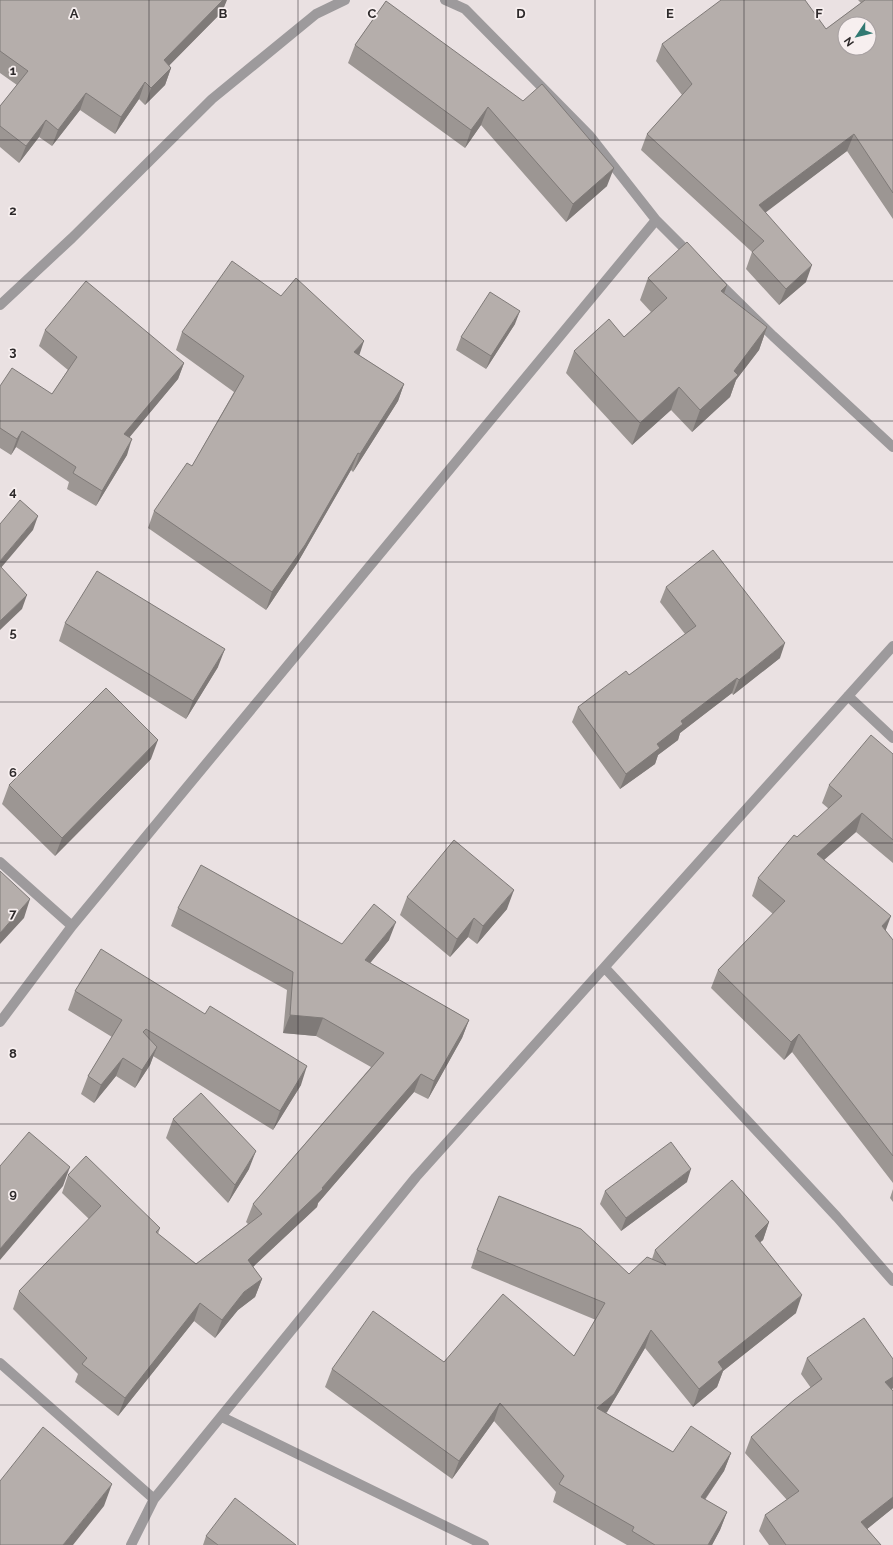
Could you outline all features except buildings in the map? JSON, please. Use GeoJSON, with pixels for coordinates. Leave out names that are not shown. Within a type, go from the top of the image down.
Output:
{"type":"FeatureCollection","features":[{"type":"Feature","properties":{"kind":"street"},"geometry":{"type":"LineString","coordinates":[[0,305],[72,238],[212,99],[316,14],[345,0]]}},
{"type":"Feature","properties":{"kind":"street"},"geometry":{"type":"LineString","coordinates":[[445,0],[465,9],[590,136],[656,220],[700,264]]}},
{"type":"Feature","properties":{"kind":"street"},"geometry":{"type":"LineString","coordinates":[[0,1022],[72,926],[656,220]]}},
{"type":"Feature","properties":{"kind":"street"},"geometry":{"type":"LineString","coordinates":[[712,275],[773,336],[893,447]]}},
{"type":"Feature","properties":{"kind":"street"},"geometry":{"type":"LineString","coordinates":[[130,1545],[154,1499],[416,1177],[893,646]]}},
{"type":"Feature","properties":{"kind":"street"},"geometry":{"type":"LineString","coordinates":[[848,696],[893,738]]}},
{"type":"Feature","properties":{"kind":"street"},"geometry":{"type":"LineString","coordinates":[[0,862],[72,926]]}},
{"type":"Feature","properties":{"kind":"street"},"geometry":{"type":"LineString","coordinates":[[605,968],[837,1217],[893,1280]]}},
{"type":"Feature","properties":{"kind":"street"},"geometry":{"type":"LineString","coordinates":[[0,1363],[154,1499]]}},
{"type":"Feature","properties":{"kind":"street"},"geometry":{"type":"LineString","coordinates":[[222,1417],[484,1545]]}}]}
